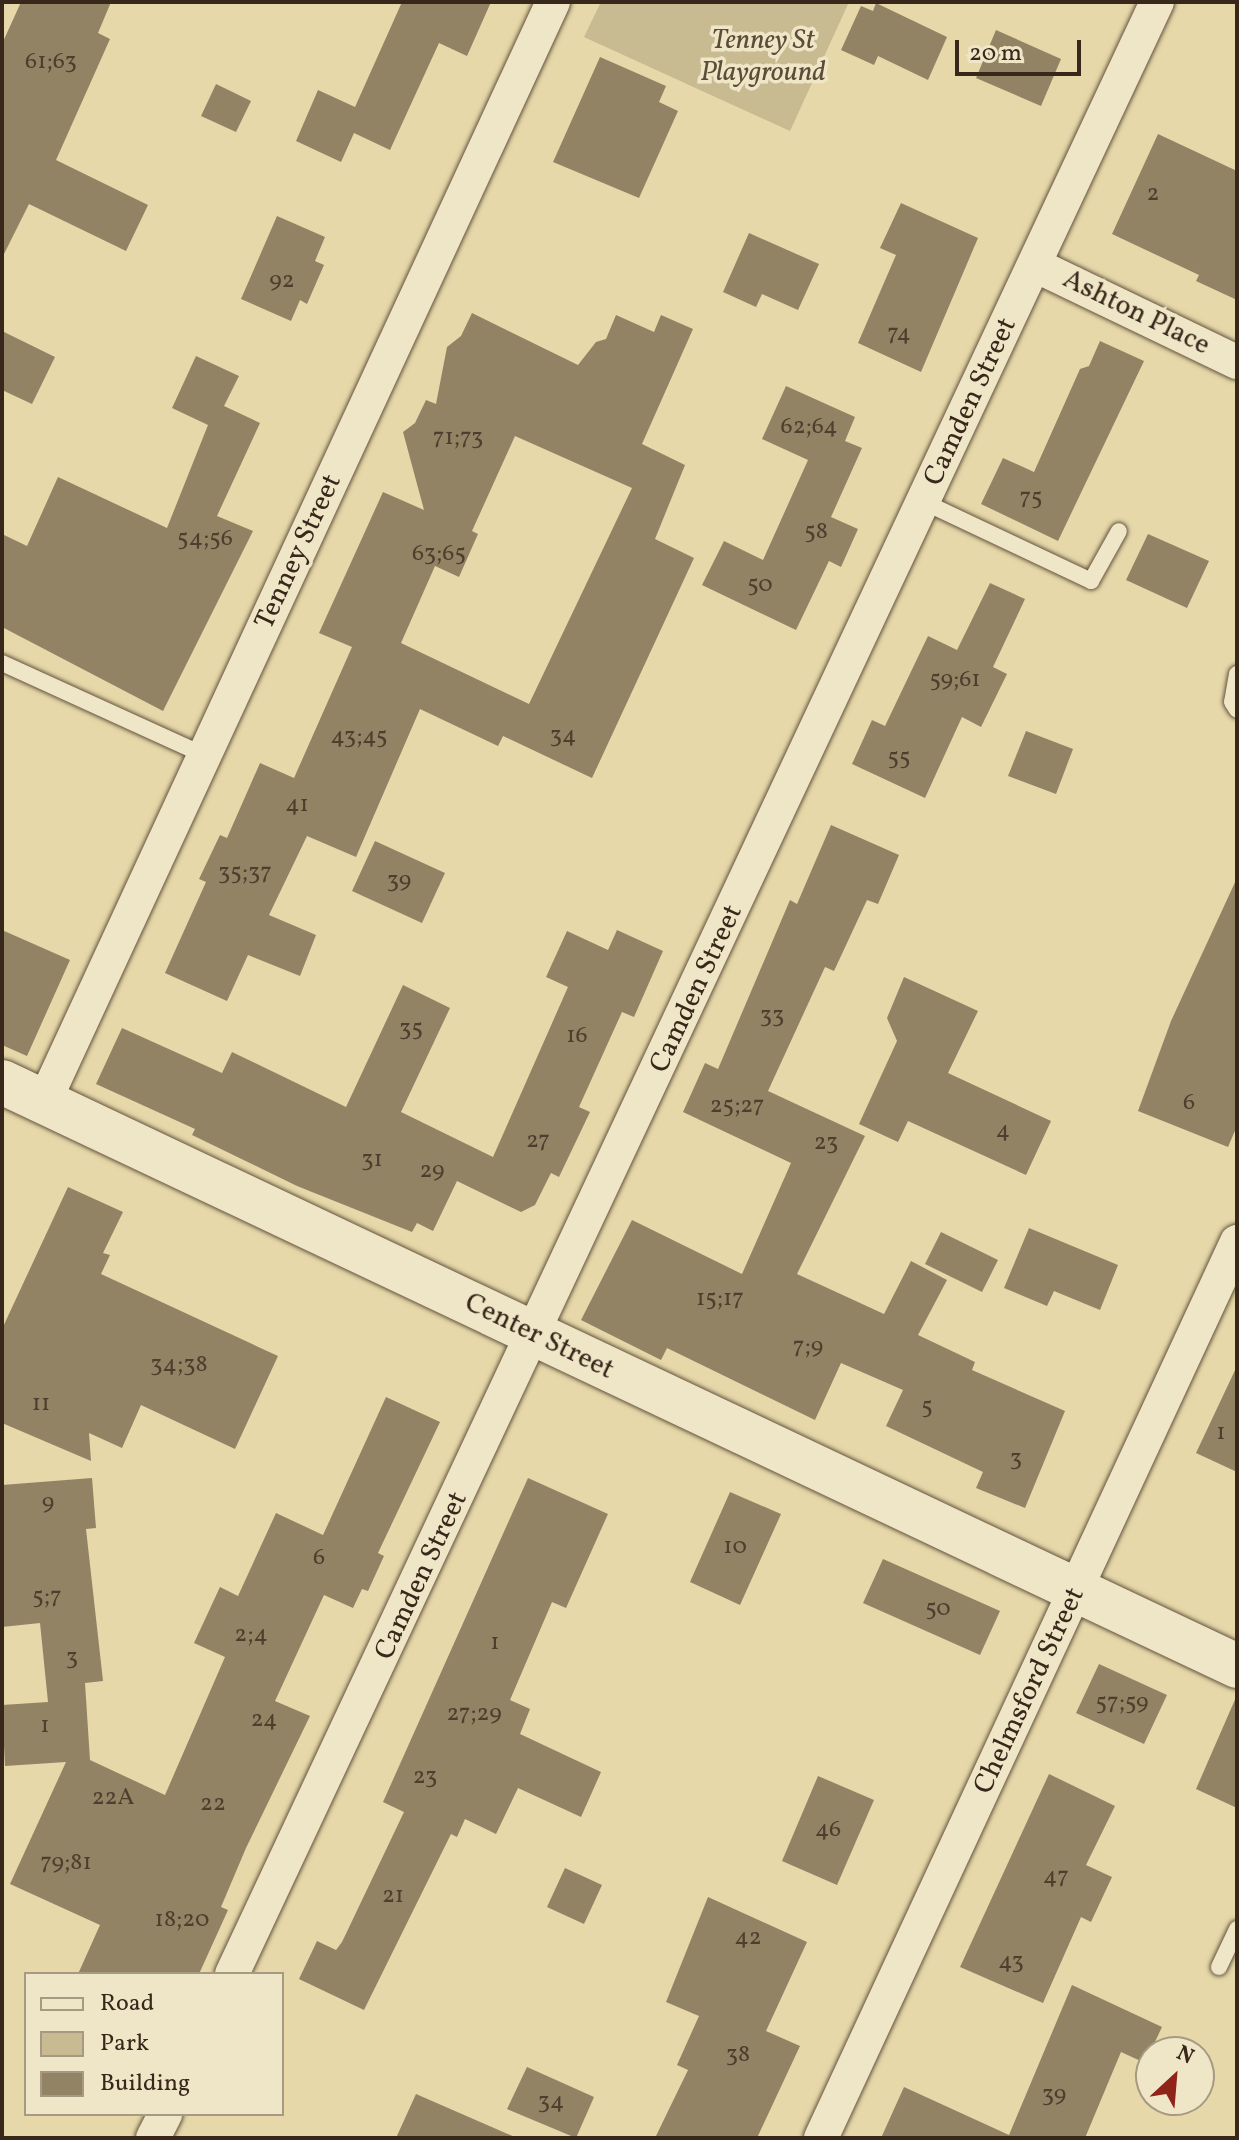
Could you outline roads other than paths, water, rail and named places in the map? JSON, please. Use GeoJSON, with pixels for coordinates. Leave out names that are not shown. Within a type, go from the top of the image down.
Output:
{"type":"FeatureCollection","features":[{"type":"Feature","properties":{"kind":"street","name":"Tenney Street"},"geometry":{"type":"LineString","coordinates":[[44,1102],[553,2]]}},
{"type":"Feature","properties":{"kind":"street","name":"Camden Street"},"geometry":{"type":"LineString","coordinates":[[233,1972],[535,1335],[1157,2]]}},
{"type":"Feature","properties":{"kind":"street","name":"Ashton Place"},"geometry":{"type":"LineString","coordinates":[[1035,265],[1237,362]]}},
{"type":"Feature","properties":{"kind":"street","name":"Center Street"},"geometry":{"type":"LineString","coordinates":[[2,1082],[1237,1666]]}},
{"type":"Feature","properties":{"kind":"street","name":"Chelmsford Street"},"geometry":{"type":"LineString","coordinates":[[821,2138],[1237,1242]]}},
{"type":"Feature","properties":{"kind":"street"},"geometry":{"type":"LineString","coordinates":[[153,2138],[164,2116]]}},
{"type":"Feature","properties":{"kind":"lane"},"geometry":{"type":"LineString","coordinates":[[924,502],[1091,581],[1119,531]]}},
{"type":"Feature","properties":{"kind":"lane"},"geometry":{"type":"LineString","coordinates":[[2,663],[204,755]]}},
{"type":"Feature","properties":{"kind":"lane"},"geometry":{"type":"LineString","coordinates":[[1237,674],[1232,702],[1237,710]]}},
{"type":"Feature","properties":{"kind":"lane"},"geometry":{"type":"LineString","coordinates":[[1219,1967],[1237,1929]]}},
{"type":"Feature","properties":{"kind":"park label","name":"Tenney St Playground"},"geometry":{"type":"Point","coordinates":[763,57]}}]}
